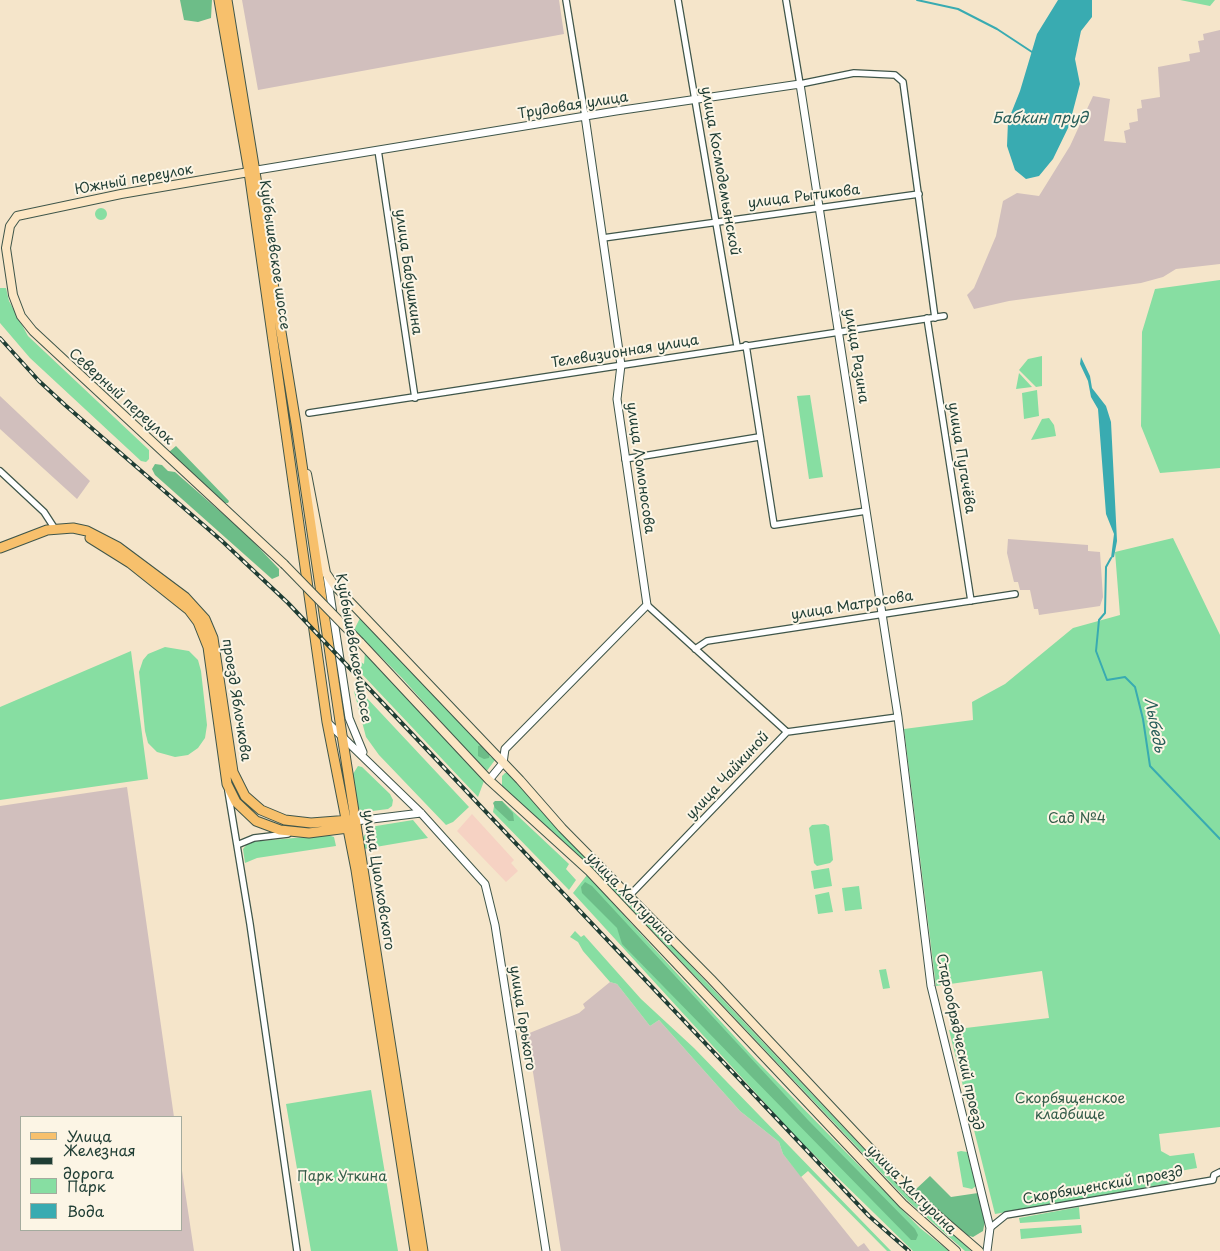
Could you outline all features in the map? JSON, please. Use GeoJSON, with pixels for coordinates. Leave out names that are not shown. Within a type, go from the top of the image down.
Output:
{"type":"FeatureCollection","features":[{"type":"Feature","properties":{"kind":"main road","name":"Куйбышевское шоссе"},"geometry":{"type":"LineString","coordinates":[[219,0],[252,171],[296,424],[326,573]]}},
{"type":"Feature","properties":{"kind":"main road","name":"Куйбышевское шоссе"},"geometry":{"type":"LineString","coordinates":[[227,0],[299,514]]}},
{"type":"Feature","properties":{"kind":"main road","name":"Южный переулок"},"geometry":{"type":"LineString","coordinates":[[17,216],[42,209],[252,171]]}},
{"type":"Feature","properties":{"kind":"main road","name":"Северный переулок"},"geometry":{"type":"LineString","coordinates":[[17,216],[10,226],[6,237],[10,282],[21,316],[33,331],[284,564]]}},
{"type":"Feature","properties":{"kind":"main road","name":"Куйбышевское шоссе"},"geometry":{"type":"LineString","coordinates":[[296,424],[309,513]]}},
{"type":"Feature","properties":{"kind":"main road","name":"улица Циолковского"},"geometry":{"type":"LineString","coordinates":[[309,513],[342,735],[350,823],[415,1251]]}},
{"type":"Feature","properties":{"kind":"main road","name":"улица Циолковского"},"geometry":{"type":"LineString","coordinates":[[299,514],[328,722],[350,823],[423,1251]]}},
{"type":"Feature","properties":{"kind":"main road","name":"проезд Яблочкова"},"geometry":{"type":"LineString","coordinates":[[55,529],[87,537],[109,548],[178,601],[198,622],[208,648],[227,784],[236,802],[256,821],[280,830],[295,833],[327,832],[350,823]]}},
{"type":"Feature","properties":{"kind":"main road","name":"проезд Яблочкова"},"geometry":{"type":"LineString","coordinates":[[0,548],[33,534],[55,529],[87,530],[108,540],[185,597],[205,619],[213,638],[233,772],[237,783],[252,804],[272,816],[297,822],[350,823]]}},
{"type":"Feature","properties":{"kind":"main road","name":"улица Халтурина"},"geometry":{"type":"LineString","coordinates":[[284,564],[489,780],[589,871],[903,1204],[956,1251]]}},
{"type":"Feature","properties":{"kind":"main road","name":"улица Халтурина"},"geometry":{"type":"LineString","coordinates":[[326,573],[504,763],[562,828],[630,895],[914,1194],[979,1251]]}},
{"type":"Feature","properties":{"kind":"street","name":"улица Ломоносова"},"geometry":{"type":"LineString","coordinates":[[566,0],[585,116],[621,365],[617,399],[647,605]]}},
{"type":"Feature","properties":{"kind":"street","name":"улица Космодемьянской"},"geometry":{"type":"LineString","coordinates":[[678,0],[737,346]]}},
{"type":"Feature","properties":{"kind":"street","name":"улица Разина"},"geometry":{"type":"LineString","coordinates":[[786,0],[898,717]]}},
{"type":"Feature","properties":{"kind":"street","name":"Трудовая улица"},"geometry":{"type":"LineString","coordinates":[[252,171],[585,116],[800,84],[854,73],[895,75],[902,82],[919,194]]}},
{"type":"Feature","properties":{"kind":"street","name":"улица Бабушкина"},"geometry":{"type":"LineString","coordinates":[[378,150],[415,398]]}},
{"type":"Feature","properties":{"kind":"street","name":"улица Рытикова"},"geometry":{"type":"LineString","coordinates":[[603,238],[919,194]]}},
{"type":"Feature","properties":{"kind":"street"},"geometry":{"type":"LineString","coordinates":[[919,194],[935,318]]}},
{"type":"Feature","properties":{"kind":"street","name":"Телевизионная улица"},"geometry":{"type":"LineString","coordinates":[[309,413],[415,398],[737,346],[944,316]]}},
{"type":"Feature","properties":{"kind":"street","name":"улица Пугачёва"},"geometry":{"type":"LineString","coordinates":[[927,318],[970,601]]}},
{"type":"Feature","properties":{"kind":"street"},"geometry":{"type":"LineString","coordinates":[[746,345],[774,525],[866,511]]}},
{"type":"Feature","properties":{"kind":"street"},"geometry":{"type":"LineString","coordinates":[[625,458],[759,438]]}},
{"type":"Feature","properties":{"kind":"street"},"geometry":{"type":"LineString","coordinates":[[0,471],[44,512],[55,529]]}},
{"type":"Feature","properties":{"kind":"street","name":"Куйбышевское шоссе"},"geometry":{"type":"LineString","coordinates":[[326,573],[349,718],[365,757]]}},
{"type":"Feature","properties":{"kind":"street","name":"улица Матросова"},"geometry":{"type":"LineString","coordinates":[[695,650],[706,642],[1015,594]]}},
{"type":"Feature","properties":{"kind":"street"},"geometry":{"type":"LineString","coordinates":[[489,780],[504,763],[505,749],[647,605],[787,732]]}},
{"type":"Feature","properties":{"kind":"street","name":"улица Чайкиной"},"geometry":{"type":"LineString","coordinates":[[630,895],[787,732],[898,717]]}},
{"type":"Feature","properties":{"kind":"street","name":"Старообрядческий проезд"},"geometry":{"type":"LineString","coordinates":[[898,717],[931,986],[990,1228],[986,1251]]}},
{"type":"Feature","properties":{"kind":"street","name":"улица Горького"},"geometry":{"type":"LineString","coordinates":[[328,722],[421,813],[485,884],[490,897],[546,1251]]}},
{"type":"Feature","properties":{"kind":"street","name":"проезд Яблочкова"},"geometry":{"type":"LineString","coordinates":[[227,784],[250,924],[297,1251]]}},
{"type":"Feature","properties":{"kind":"street"},"geometry":{"type":"LineString","coordinates":[[350,823],[421,813]]}},
{"type":"Feature","properties":{"kind":"street","name":"проезд Яблочкова"},"geometry":{"type":"LineString","coordinates":[[237,845],[254,838],[295,833]]}},
{"type":"Feature","properties":{"kind":"street","name":"Скорбященский проезд"},"geometry":{"type":"LineString","coordinates":[[990,1228],[1006,1215],[1212,1180],[1214,1175],[1220,1172]]}},
{"type":"Feature","properties":{"kind":"shaded area"},"geometry":{"type":"Polygon","coordinates":[[[242,0],[559,0],[564,34],[258,90],[242,0]]]}},
{"type":"Feature","properties":{"kind":"shaded area"},"geometry":{"type":"Polygon","coordinates":[[[1220,30],[1220,264],[1176,269],[1163,277],[1141,283],[1009,301],[974,309],[967,295],[974,288],[996,236],[1003,201],[1017,193],[1039,196],[1070,146],[1093,96],[1110,99],[1104,141],[1126,143],[1124,131],[1130,129],[1129,123],[1138,121],[1137,109],[1142,108],[1141,100],[1160,97],[1158,67],[1190,61],[1189,54],[1200,52],[1198,41],[1204,40],[1203,34],[1220,30]]]}},
{"type":"Feature","properties":{"kind":"shaded area"},"geometry":{"type":"Polygon","coordinates":[[[0,396],[90,481],[77,499],[0,429],[0,396]]]}},
{"type":"Feature","properties":{"kind":"shaded area"},"geometry":{"type":"Polygon","coordinates":[[[1008,539],[1088,545],[1088,551],[1100,552],[1103,597],[1100,606],[1039,615],[1038,609],[1034,609],[1030,590],[1020,590],[1018,582],[1014,582],[1007,553],[1008,539]]]}},
{"type":"Feature","properties":{"kind":"shaded area"},"geometry":{"type":"Polygon","coordinates":[[[127,787],[174,1116],[20,1116],[20,1231],[182,1231],[182,1171],[194,1251],[0,1251],[0,806],[127,787]]]}},
{"type":"Feature","properties":{"kind":"shaded area"},"geometry":{"type":"Polygon","coordinates":[[[472,814],[514,860],[511,863],[518,871],[506,882],[457,831],[472,814]]]}},
{"type":"Feature","properties":{"kind":"shaded area"},"geometry":{"type":"Polygon","coordinates":[[[610,982],[617,984],[650,1026],[659,1020],[740,1111],[779,1142],[783,1154],[858,1247],[864,1243],[870,1251],[561,1251],[527,1034],[579,1013],[585,1008],[583,1004],[610,982]]]}},
{"type":"Feature","properties":{"kind":"green space"},"geometry":{"type":"Polygon","coordinates":[[[180,0],[212,0],[211,18],[198,22],[184,20],[180,0]]]}},
{"type":"Feature","properties":{"kind":"green space"},"geometry":{"type":"Polygon","coordinates":[[[1180,0],[1215,0],[1210,6],[1180,0]]]}},
{"type":"Feature","properties":{"kind":"green space"},"geometry":{"type":"Polygon","coordinates":[[[99,208],[103,208],[107,214],[103,220],[99,220],[95,216],[95,212],[99,208]]]}},
{"type":"Feature","properties":{"kind":"green space"},"geometry":{"type":"Polygon","coordinates":[[[1220,280],[1220,468],[1160,473],[1141,426],[1142,332],[1155,289],[1220,280]]]}},
{"type":"Feature","properties":{"kind":"green space"},"geometry":{"type":"Polygon","coordinates":[[[0,288],[6,288],[9,301],[28,336],[149,450],[149,459],[146,462],[141,461],[30,358],[0,323],[0,288]]]}},
{"type":"Feature","properties":{"kind":"green space"},"geometry":{"type":"Polygon","coordinates":[[[1042,356],[1042,386],[1036,387],[1019,370],[1028,359],[1042,356]]]}},
{"type":"Feature","properties":{"kind":"green space"},"geometry":{"type":"Polygon","coordinates":[[[1019,373],[1032,387],[1016,389],[1019,373]]]}},
{"type":"Feature","properties":{"kind":"green space"},"geometry":{"type":"Polygon","coordinates":[[[1037,390],[1039,416],[1024,419],[1022,393],[1037,390]]]}},
{"type":"Feature","properties":{"kind":"green space"},"geometry":{"type":"Polygon","coordinates":[[[810,395],[823,477],[809,479],[797,396],[810,395]]]}},
{"type":"Feature","properties":{"kind":"green space"},"geometry":{"type":"Polygon","coordinates":[[[1049,418],[1054,425],[1056,436],[1031,440],[1042,419],[1049,418]]]}},
{"type":"Feature","properties":{"kind":"green space"},"geometry":{"type":"Polygon","coordinates":[[[176,446],[229,501],[228,503],[225,503],[169,452],[176,446]]]}},
{"type":"Feature","properties":{"kind":"green space"},"geometry":{"type":"Polygon","coordinates":[[[155,464],[162,465],[168,471],[175,472],[247,535],[279,569],[279,576],[272,579],[155,475],[152,469],[155,464]]]}},
{"type":"Feature","properties":{"kind":"green space","name":"Сад №4"},"geometry":{"type":"Polygon","coordinates":[[[1173,538],[1220,635],[1220,1127],[1159,1134],[1161,1151],[1170,1156],[1194,1153],[1197,1168],[1174,1172],[1174,1177],[1170,1178],[1171,1183],[995,1214],[949,1030],[1049,1018],[1042,971],[936,986],[904,729],[973,720],[972,702],[1005,684],[1073,628],[1120,615],[1115,552],[1173,538]]]}},
{"type":"Feature","properties":{"kind":"green space"},"geometry":{"type":"Polygon","coordinates":[[[360,618],[482,745],[478,747],[495,760],[486,772],[402,678],[354,630],[360,618]]]}},
{"type":"Feature","properties":{"kind":"green space"},"geometry":{"type":"Polygon","coordinates":[[[165,647],[189,651],[198,660],[207,725],[205,738],[198,748],[188,755],[175,757],[157,752],[148,743],[139,672],[143,660],[148,654],[165,647]]]}},
{"type":"Feature","properties":{"kind":"green space"},"geometry":{"type":"Polygon","coordinates":[[[131,651],[148,779],[0,800],[0,707],[131,651]]]}},
{"type":"Feature","properties":{"kind":"green space"},"geometry":{"type":"Polygon","coordinates":[[[365,652],[484,781],[478,797],[359,671],[359,661],[364,664],[365,652]]]}},
{"type":"Feature","properties":{"kind":"green space"},"geometry":{"type":"Polygon","coordinates":[[[354,691],[362,699],[365,696],[469,807],[453,822],[446,825],[379,755],[366,737],[354,691]]]}},
{"type":"Feature","properties":{"kind":"green space"},"geometry":{"type":"Polygon","coordinates":[[[482,745],[490,754],[489,758],[484,759],[478,756],[478,746],[482,745]]]}},
{"type":"Feature","properties":{"kind":"green space"},"geometry":{"type":"Polygon","coordinates":[[[358,766],[362,767],[390,794],[393,800],[392,806],[388,809],[364,812],[359,809],[353,774],[358,766]]]}},
{"type":"Feature","properties":{"kind":"green space"},"geometry":{"type":"Polygon","coordinates":[[[505,773],[509,773],[861,1146],[971,1251],[965,1251],[908,1201],[624,901],[502,788],[502,776],[505,773]]]}},
{"type":"Feature","properties":{"kind":"green space"},"geometry":{"type":"Polygon","coordinates":[[[495,801],[502,801],[569,864],[566,869],[576,880],[569,890],[493,812],[495,801]]]}},
{"type":"Feature","properties":{"kind":"green space"},"geometry":{"type":"Polygon","coordinates":[[[495,801],[502,801],[513,813],[514,821],[509,821],[495,808],[493,803],[495,801]]]}},
{"type":"Feature","properties":{"kind":"green space"},"geometry":{"type":"Polygon","coordinates":[[[413,820],[428,838],[364,849],[362,839],[370,827],[413,820]]]}},
{"type":"Feature","properties":{"kind":"green space"},"geometry":{"type":"Polygon","coordinates":[[[825,824],[829,826],[833,860],[830,863],[817,866],[814,863],[809,828],[812,825],[825,824]]]}},
{"type":"Feature","properties":{"kind":"green space"},"geometry":{"type":"Polygon","coordinates":[[[328,835],[334,837],[336,846],[257,858],[245,863],[243,849],[249,842],[328,835]]]}},
{"type":"Feature","properties":{"kind":"green space"},"geometry":{"type":"Polygon","coordinates":[[[829,868],[832,886],[814,889],[811,871],[829,868]]]}},
{"type":"Feature","properties":{"kind":"green space"},"geometry":{"type":"Polygon","coordinates":[[[587,875],[755,1059],[920,1228],[949,1251],[913,1251],[796,1137],[573,893],[587,875]]]}},
{"type":"Feature","properties":{"kind":"green space"},"geometry":{"type":"Polygon","coordinates":[[[585,882],[592,886],[808,1120],[915,1229],[918,1235],[916,1240],[911,1240],[622,944],[617,928],[582,893],[581,887],[585,882]]]}},
{"type":"Feature","properties":{"kind":"green space"},"geometry":{"type":"Polygon","coordinates":[[[859,886],[862,909],[845,911],[842,888],[859,886]]]}},
{"type":"Feature","properties":{"kind":"green space"},"geometry":{"type":"Polygon","coordinates":[[[829,892],[833,912],[818,914],[815,895],[829,892]]]}},
{"type":"Feature","properties":{"kind":"green space"},"geometry":{"type":"Polygon","coordinates":[[[575,931],[581,937],[584,935],[641,999],[694,1048],[891,1251],[887,1251],[808,1171],[801,1177],[783,1154],[779,1142],[740,1111],[659,1020],[650,1026],[617,984],[610,982],[583,951],[578,942],[570,937],[575,931]]]}},
{"type":"Feature","properties":{"kind":"green space"},"geometry":{"type":"Polygon","coordinates":[[[886,969],[890,988],[883,989],[879,970],[886,969]]]}},
{"type":"Feature","properties":{"kind":"green space","name":"Парк Уткина"},"geometry":{"type":"Polygon","coordinates":[[[371,1090],[398,1251],[311,1251],[286,1104],[371,1090]]]}},
{"type":"Feature","properties":{"kind":"green space"},"geometry":{"type":"Polygon","coordinates":[[[957,1152],[967,1152],[976,1186],[972,1189],[963,1187],[957,1152]]]}},
{"type":"Feature","properties":{"kind":"green space"},"geometry":{"type":"Polygon","coordinates":[[[930,1176],[951,1197],[978,1193],[985,1221],[983,1231],[973,1237],[963,1234],[915,1190],[930,1176]]]}},
{"type":"Feature","properties":{"kind":"green space"},"geometry":{"type":"Polygon","coordinates":[[[1079,1207],[1080,1219],[1020,1223],[1019,1218],[1079,1207]]]}},
{"type":"Feature","properties":{"kind":"green space"},"geometry":{"type":"Polygon","coordinates":[[[1081,1225],[1082,1233],[1021,1239],[1020,1229],[1081,1225]]]}},
{"type":"Feature","properties":{"kind":"water","name":"Бабкин пруд"},"geometry":{"type":"Polygon","coordinates":[[[1058,0],[1092,0],[1092,17],[1081,31],[1075,59],[1080,84],[1069,126],[1053,159],[1039,176],[1026,179],[1015,170],[1007,146],[1008,121],[1020,91],[1037,34],[1058,0]]]}},
{"type":"Feature","properties":{"kind":"water"},"geometry":{"type":"Polygon","coordinates":[[[1081,357],[1090,376],[1092,388],[1106,406],[1111,422],[1117,541],[1114,557],[1111,558],[1114,534],[1106,514],[1098,409],[1091,397],[1088,381],[1080,364],[1081,357]]]}},
{"type":"Feature","properties":{"kind":"waterway"},"geometry":{"type":"LineString","coordinates":[[917,0],[958,9],[997,29],[1032,52]]}},
{"type":"Feature","properties":{"kind":"waterway","name":"Лыбедь"},"geometry":{"type":"LineString","coordinates":[[1111,558],[1106,567],[1105,613],[1099,620],[1096,651],[1107,680],[1125,677],[1135,687],[1143,719],[1150,766],[1220,839]]}},
{"type":"Feature","properties":{"kind":"railway"},"geometry":{"type":"LineString","coordinates":[[0,338],[39,381],[65,405],[222,541],[288,603],[869,1216],[909,1251]]}},
{"type":"Feature","properties":{"kind":"park label","name":"Скорбященское кладбище"},"geometry":{"type":"Point","coordinates":[1070,1108]}}]}
